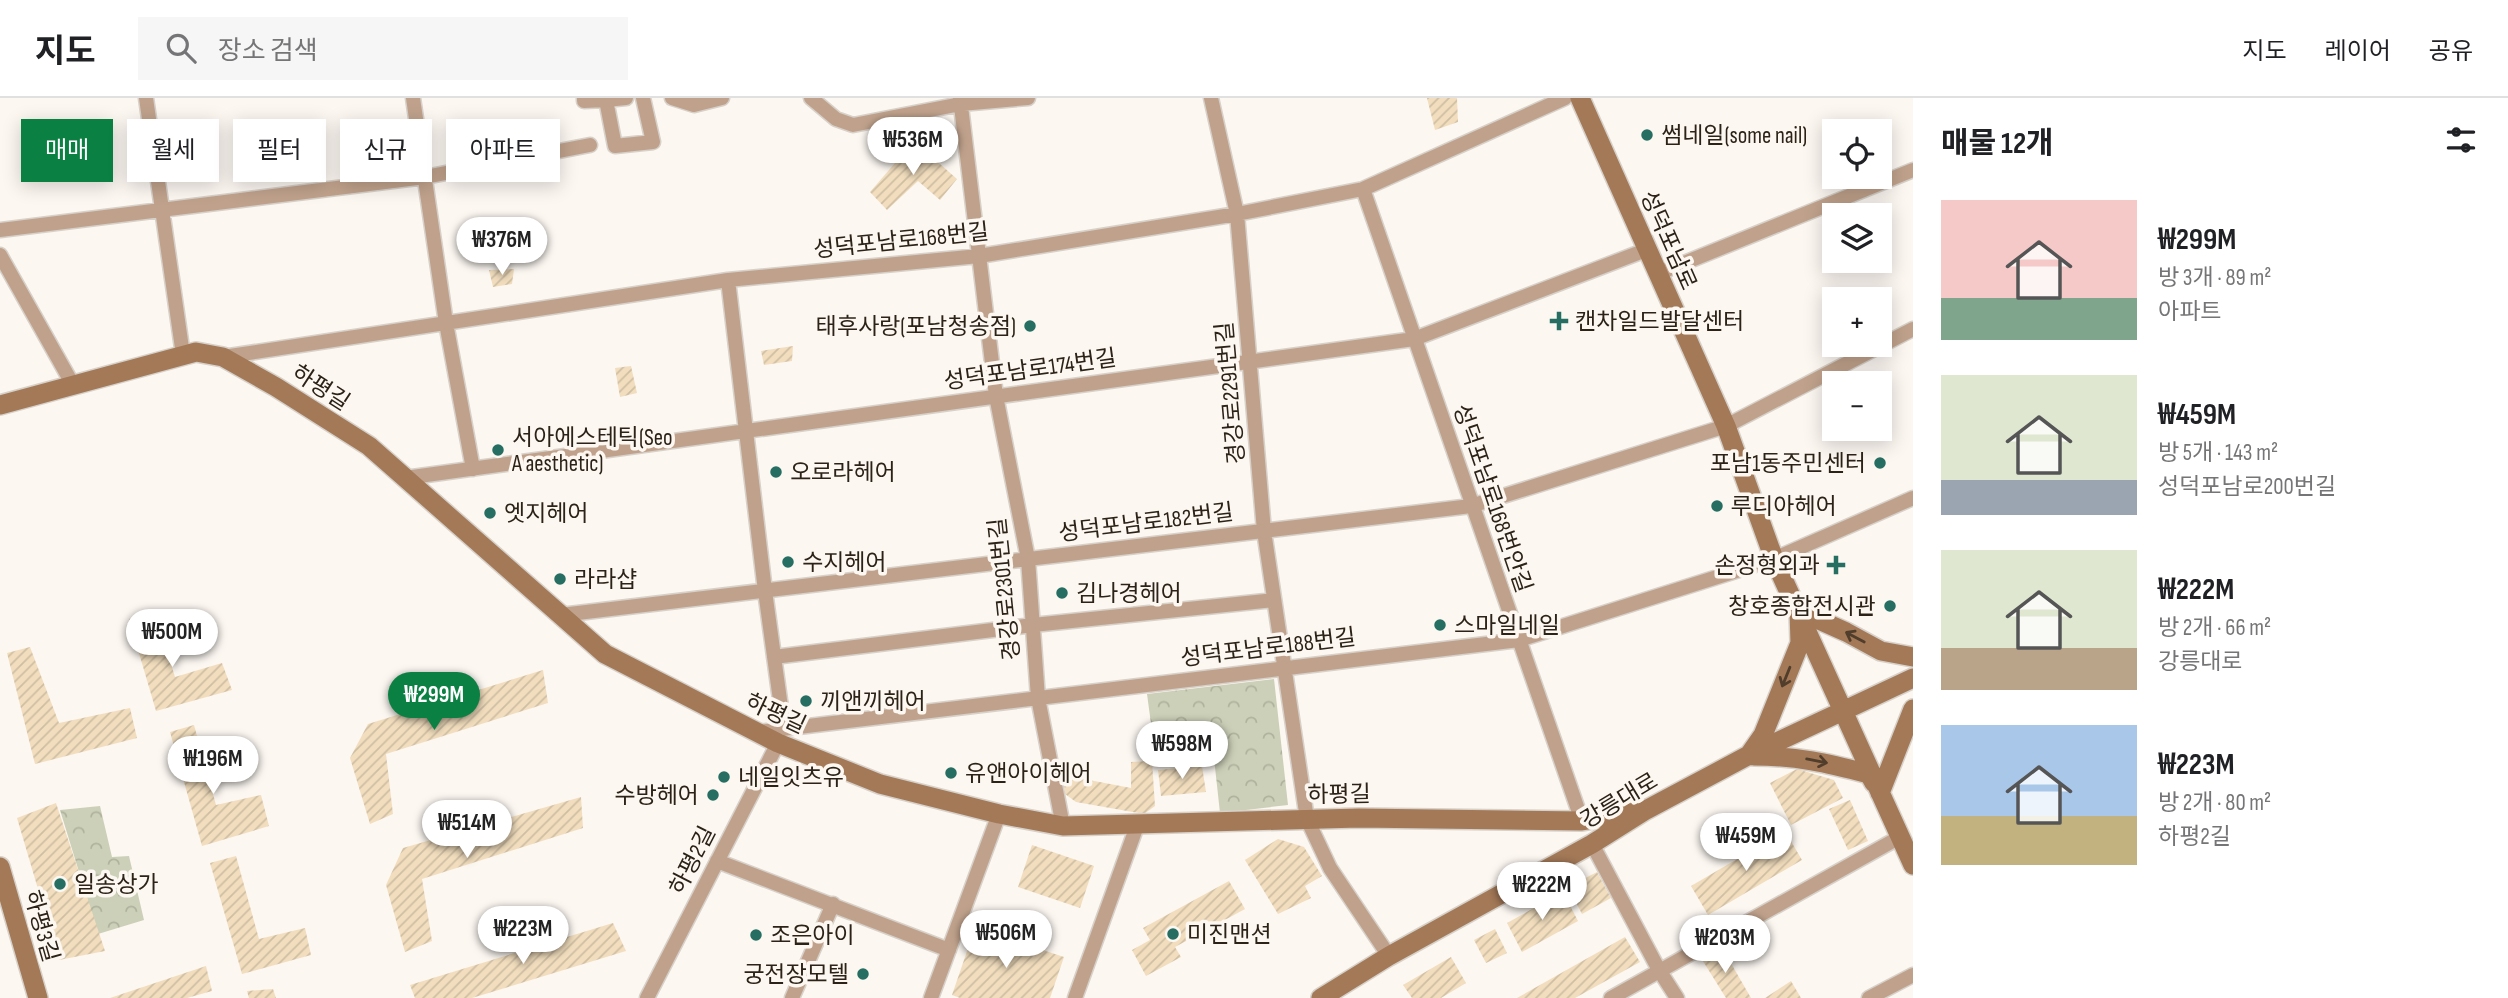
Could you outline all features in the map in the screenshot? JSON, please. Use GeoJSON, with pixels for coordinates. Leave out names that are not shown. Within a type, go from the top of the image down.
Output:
{"type":"FeatureCollection","features":[{"type":"Feature","properties":{"kind":"street"},"geometry":{"type":"LineString","coordinates":[[146,98],[183,355]]}},
{"type":"Feature","properties":{"kind":"street"},"geometry":{"type":"LineString","coordinates":[[413,98],[416,119]]}},
{"type":"Feature","properties":{"kind":"street"},"geometry":{"type":"LineString","coordinates":[[583,98],[584,101],[626,98]]}},
{"type":"Feature","properties":{"kind":"street"},"geometry":{"type":"LineString","coordinates":[[606,100],[615,146],[653,142],[643,98]]}},
{"type":"Feature","properties":{"kind":"street"},"geometry":{"type":"LineString","coordinates":[[672,98],[694,104],[722,98]]}},
{"type":"Feature","properties":{"kind":"street"},"geometry":{"type":"LineString","coordinates":[[811,98],[836,119],[853,125],[961,101],[1028,98]]}},
{"type":"Feature","properties":{"kind":"street","name":"경강로2291번길"},"geometry":{"type":"LineString","coordinates":[[1211,98],[1237,214],[1264,531],[1307,819],[1330,868],[1389,956]]}},
{"type":"Feature","properties":{"kind":"street","name":"성덕포남로168번길"},"geometry":{"type":"LineString","coordinates":[[223,357],[728,280],[979,256],[1237,214],[1363,189],[1565,98]]}},
{"type":"Feature","properties":{"kind":"street","name":"성덕포남로"},"geometry":{"type":"LineString","coordinates":[[1580,98],[1726,426],[1774,559],[1913,865]]}},
{"type":"Feature","properties":{"kind":"street","name":"경강로2301번길"},"geometry":{"type":"LineString","coordinates":[[961,101],[996,396],[1028,559],[1038,698],[1063,826]]}},
{"type":"Feature","properties":{"kind":"street"},"geometry":{"type":"LineString","coordinates":[[432,176],[590,145]]}},
{"type":"Feature","properties":{"kind":"street"},"geometry":{"type":"LineString","coordinates":[[1657,274],[1913,170]]}},
{"type":"Feature","properties":{"kind":"street"},"geometry":{"type":"LineString","coordinates":[[0,230],[386,182]]}},
{"type":"Feature","properties":{"kind":"street"},"geometry":{"type":"LineString","coordinates":[[426,182],[446,323],[473,469]]}},
{"type":"Feature","properties":{"kind":"street","name":"성덕포남로168번안길"},"geometry":{"type":"LineString","coordinates":[[1363,189],[1582,821]]}},
{"type":"Feature","properties":{"kind":"street","name":"성덕포남로174번길"},"geometry":{"type":"LineString","coordinates":[[405,478],[1415,339],[1646,250]]}},
{"type":"Feature","properties":{"kind":"street"},"geometry":{"type":"LineString","coordinates":[[0,255],[73,385]]}},
{"type":"Feature","properties":{"kind":"street"},"geometry":{"type":"LineString","coordinates":[[728,280],[774,657],[781,736]]}},
{"type":"Feature","properties":{"kind":"street","name":"성덕포남로182번길"},"geometry":{"type":"LineString","coordinates":[[561,615],[1471,506],[1726,426],[1913,329]]}},
{"type":"Feature","properties":{"kind":"street","name":"하평길"},"geometry":{"type":"LineString","coordinates":[[0,405],[196,352],[223,357],[369,446],[605,654],[758,732],[781,736],[880,783],[999,814],[1063,826],[1307,819],[1582,821],[1646,810]]}},
{"type":"Feature","properties":{"kind":"street","name":"성덕포남로188번길"},"geometry":{"type":"LineString","coordinates":[[781,736],[1038,698],[1519,640],[1774,559],[1913,498]]}},
{"type":"Feature","properties":{"kind":"street"},"geometry":{"type":"LineString","coordinates":[[774,657],[1033,625],[1274,600]]}},
{"type":"Feature","properties":{"kind":"street"},"geometry":{"type":"LineString","coordinates":[[1749,755],[1763,735],[1800,643],[1799,611],[1881,651],[1913,657]]}},
{"type":"Feature","properties":{"kind":"street","name":"강릉대로"},"geometry":{"type":"LineString","coordinates":[[1333,995],[1389,956],[1592,844],[1646,810],[1749,755],[1913,678]]}},
{"type":"Feature","properties":{"kind":"street"},"geometry":{"type":"LineString","coordinates":[[1880,793],[1913,709]]}},
{"type":"Feature","properties":{"kind":"street","name":"하평2길"},"geometry":{"type":"LineString","coordinates":[[647,998],[781,736]]}},
{"type":"Feature","properties":{"kind":"street"},"geometry":{"type":"LineString","coordinates":[[1749,755],[1792,756],[1869,774],[1880,793]]}},
{"type":"Feature","properties":{"kind":"street"},"geometry":{"type":"LineString","coordinates":[[931,998],[999,814]]}},
{"type":"Feature","properties":{"kind":"street"},"geometry":{"type":"LineString","coordinates":[[1075,998],[1138,823]]}},
{"type":"Feature","properties":{"kind":"street"},"geometry":{"type":"LineString","coordinates":[[1611,998],[1900,837]]}},
{"type":"Feature","properties":{"kind":"street"},"geometry":{"type":"LineString","coordinates":[[1592,844],[1659,970],[1677,998]]}},
{"type":"Feature","properties":{"kind":"street"},"geometry":{"type":"LineString","coordinates":[[717,861],[949,950]]}},
{"type":"Feature","properties":{"kind":"street","name":"하평3길"},"geometry":{"type":"LineString","coordinates":[[0,867],[38,998]]}},
{"type":"Feature","properties":{"kind":"street"},"geometry":{"type":"LineString","coordinates":[[792,998],[833,904]]}},
{"type":"Feature","properties":{"kind":"street"},"geometry":{"type":"LineString","coordinates":[[1869,998],[1913,975]]}},
{"type":"Feature","properties":{"kind":"green space"},"geometry":{"type":"Polygon","coordinates":[[[1274,679],[1288,805],[1220,813],[1214,758],[1156,761],[1147,694],[1274,679]]]}},
{"type":"Feature","properties":{"kind":"green space"},"geometry":{"type":"Polygon","coordinates":[[[100,806],[112,857],[129,856],[144,920],[98,934],[60,810],[100,806]]]}},
{"type":"Feature","properties":{"kind":"building"},"geometry":{"type":"Polygon","coordinates":[[[1427,98],[1457,98],[1458,122],[1435,130],[1427,98]]]}},
{"type":"Feature","properties":{"kind":"building"},"geometry":{"type":"Polygon","coordinates":[[[914,141],[957,179],[940,200],[918,181],[887,210],[870,192],[914,141]]]}},
{"type":"Feature","properties":{"kind":"building"},"geometry":{"type":"Polygon","coordinates":[[[514,269],[512,284],[493,287],[489,270],[514,269]]]}},
{"type":"Feature","properties":{"kind":"building"},"geometry":{"type":"Polygon","coordinates":[[[793,346],[792,361],[764,365],[761,351],[793,346]]]}},
{"type":"Feature","properties":{"kind":"building"},"geometry":{"type":"Polygon","coordinates":[[[631,366],[637,393],[620,397],[615,368],[631,366]]]}},
{"type":"Feature","properties":{"kind":"building"},"geometry":{"type":"Polygon","coordinates":[[[155,611],[175,677],[222,663],[232,690],[156,711],[129,619],[155,611]]]}},
{"type":"Feature","properties":{"kind":"building"},"geometry":{"type":"Polygon","coordinates":[[[30,647],[59,723],[130,708],[137,738],[35,764],[7,653],[30,647]]]}},
{"type":"Feature","properties":{"kind":"building"},"geometry":{"type":"Polygon","coordinates":[[[543,670],[548,703],[386,754],[393,814],[370,824],[350,758],[368,724],[543,670]]]}},
{"type":"Feature","properties":{"kind":"building"},"geometry":{"type":"Polygon","coordinates":[[[194,725],[216,805],[261,795],[269,826],[202,846],[170,732],[194,725]]]}},
{"type":"Feature","properties":{"kind":"building"},"geometry":{"type":"Polygon","coordinates":[[[1152,761],[1155,806],[1144,814],[1076,802],[1065,794],[1063,773],[1085,771],[1089,780],[1131,788],[1131,762],[1152,761]]]}},
{"type":"Feature","properties":{"kind":"building"},"geometry":{"type":"Polygon","coordinates":[[[1202,766],[1206,792],[1161,796],[1158,770],[1202,766]]]}},
{"type":"Feature","properties":{"kind":"building"},"geometry":{"type":"Polygon","coordinates":[[[1797,769],[1834,780],[1843,798],[1791,825],[1770,783],[1797,769]]]}},
{"type":"Feature","properties":{"kind":"building"},"geometry":{"type":"Polygon","coordinates":[[[581,797],[583,828],[422,879],[432,941],[405,952],[386,885],[403,848],[581,797]]]}},
{"type":"Feature","properties":{"kind":"building"},"geometry":{"type":"Polygon","coordinates":[[[1850,800],[1868,841],[1848,850],[1829,809],[1850,800]]]}},
{"type":"Feature","properties":{"kind":"building","name":"일송상가"},"geometry":{"type":"Polygon","coordinates":[[[56,803],[105,951],[59,960],[17,818],[56,803]]]}},
{"type":"Feature","properties":{"kind":"building"},"geometry":{"type":"Polygon","coordinates":[[[1785,831],[1802,860],[1708,915],[1691,886],[1785,831]]]}},
{"type":"Feature","properties":{"kind":"building"},"geometry":{"type":"Polygon","coordinates":[[[1278,839],[1304,847],[1322,876],[1305,886],[1311,898],[1278,914],[1245,860],[1278,839]]]}},
{"type":"Feature","properties":{"kind":"building"},"geometry":{"type":"Polygon","coordinates":[[[1032,845],[1094,866],[1080,908],[1018,887],[1032,845]]]}},
{"type":"Feature","properties":{"kind":"building"},"geometry":{"type":"Polygon","coordinates":[[[236,856],[259,939],[305,928],[311,955],[242,974],[210,863],[236,856]]]}},
{"type":"Feature","properties":{"kind":"building"},"geometry":{"type":"Polygon","coordinates":[[[1597,872],[1611,898],[1582,914],[1568,887],[1597,872]]]}},
{"type":"Feature","properties":{"kind":"building","name":"미진맨션"},"geometry":{"type":"Polygon","coordinates":[[[1229,881],[1245,909],[1175,947],[1181,957],[1146,976],[1132,950],[1150,940],[1143,928],[1229,881]]]}},
{"type":"Feature","properties":{"kind":"building"},"geometry":{"type":"Polygon","coordinates":[[[1563,892],[1578,921],[1522,952],[1507,923],[1563,892]]]}},
{"type":"Feature","properties":{"kind":"building"},"geometry":{"type":"Polygon","coordinates":[[[613,923],[626,951],[472,998],[415,998],[410,985],[613,923]]]}},
{"type":"Feature","properties":{"kind":"building"},"geometry":{"type":"Polygon","coordinates":[[[975,928],[1064,957],[1050,998],[960,998],[952,995],[975,928]]]}},
{"type":"Feature","properties":{"kind":"building"},"geometry":{"type":"Polygon","coordinates":[[[1495,929],[1507,953],[1486,963],[1474,940],[1495,929]]]}},
{"type":"Feature","properties":{"kind":"building"},"geometry":{"type":"Polygon","coordinates":[[[1625,937],[1640,962],[1575,998],[1517,998],[1625,937]]]}},
{"type":"Feature","properties":{"kind":"building"},"geometry":{"type":"Polygon","coordinates":[[[1721,946],[1751,998],[1726,998],[1701,958],[1721,946]]]}},
{"type":"Feature","properties":{"kind":"building"},"geometry":{"type":"Polygon","coordinates":[[[1451,957],[1466,983],[1441,998],[1412,998],[1403,985],[1451,957]]]}},
{"type":"Feature","properties":{"kind":"building"},"geometry":{"type":"Polygon","coordinates":[[[206,966],[212,991],[187,998],[110,998],[206,966]]]}},
{"type":"Feature","properties":{"kind":"building"},"geometry":{"type":"Polygon","coordinates":[[[1791,981],[1801,998],[1765,998],[1791,981]]]}},
{"type":"Feature","properties":{"kind":"building"},"geometry":{"type":"Polygon","coordinates":[[[273,989],[276,998],[249,998],[247,991],[273,989]]]}},
{"type":"Feature","properties":{"kind":"place","name":"썸네일(some nail)"},"geometry":{"type":"Point","coordinates":[1647,135]}},
{"type":"Feature","properties":{"kind":"place","name":"캔차일드발달센터"},"geometry":{"type":"Point","coordinates":[1559,321]}},
{"type":"Feature","properties":{"kind":"place","name":"태후사랑(포남청송점)"},"geometry":{"type":"Point","coordinates":[1030,326]}},
{"type":"Feature","properties":{"kind":"place","name":"서아에스테틱(Seo A aesthetic)"},"geometry":{"type":"Point","coordinates":[498,450]}},
{"type":"Feature","properties":{"kind":"place","name":"포남1동주민센터"},"geometry":{"type":"Point","coordinates":[1880,463]}},
{"type":"Feature","properties":{"kind":"place","name":"오로라헤어"},"geometry":{"type":"Point","coordinates":[776,472]}},
{"type":"Feature","properties":{"kind":"place","name":"루디아헤어"},"geometry":{"type":"Point","coordinates":[1717,506]}},
{"type":"Feature","properties":{"kind":"place","name":"엣지헤어"},"geometry":{"type":"Point","coordinates":[490,513]}},
{"type":"Feature","properties":{"kind":"place","name":"수지헤어"},"geometry":{"type":"Point","coordinates":[788,562]}},
{"type":"Feature","properties":{"kind":"place","name":"손정형외과"},"geometry":{"type":"Point","coordinates":[1836,565]}},
{"type":"Feature","properties":{"kind":"place","name":"라라샵"},"geometry":{"type":"Point","coordinates":[560,579]}},
{"type":"Feature","properties":{"kind":"place","name":"김나경헤어"},"geometry":{"type":"Point","coordinates":[1062,593]}},
{"type":"Feature","properties":{"kind":"place","name":"창호종합전시관"},"geometry":{"type":"Point","coordinates":[1890,606]}},
{"type":"Feature","properties":{"kind":"place","name":"스마일네일"},"geometry":{"type":"Point","coordinates":[1440,625]}},
{"type":"Feature","properties":{"kind":"place","name":"끼앤끼헤어"},"geometry":{"type":"Point","coordinates":[806,701]}},
{"type":"Feature","properties":{"kind":"place","name":"유앤아이헤어"},"geometry":{"type":"Point","coordinates":[951,773]}},
{"type":"Feature","properties":{"kind":"place","name":"네일잇츠유"},"geometry":{"type":"Point","coordinates":[724,777]}},
{"type":"Feature","properties":{"kind":"place","name":"수방헤어"},"geometry":{"type":"Point","coordinates":[713,795]}},
{"type":"Feature","properties":{"kind":"place","name":"일송상가"},"geometry":{"type":"Point","coordinates":[60,884]}},
{"type":"Feature","properties":{"kind":"place","name":"미진맨션"},"geometry":{"type":"Point","coordinates":[1173,934]}},
{"type":"Feature","properties":{"kind":"place","name":"조은아이"},"geometry":{"type":"Point","coordinates":[756,935]}},
{"type":"Feature","properties":{"kind":"place","name":"궁전장모텔"},"geometry":{"type":"Point","coordinates":[863,974]}}]}
